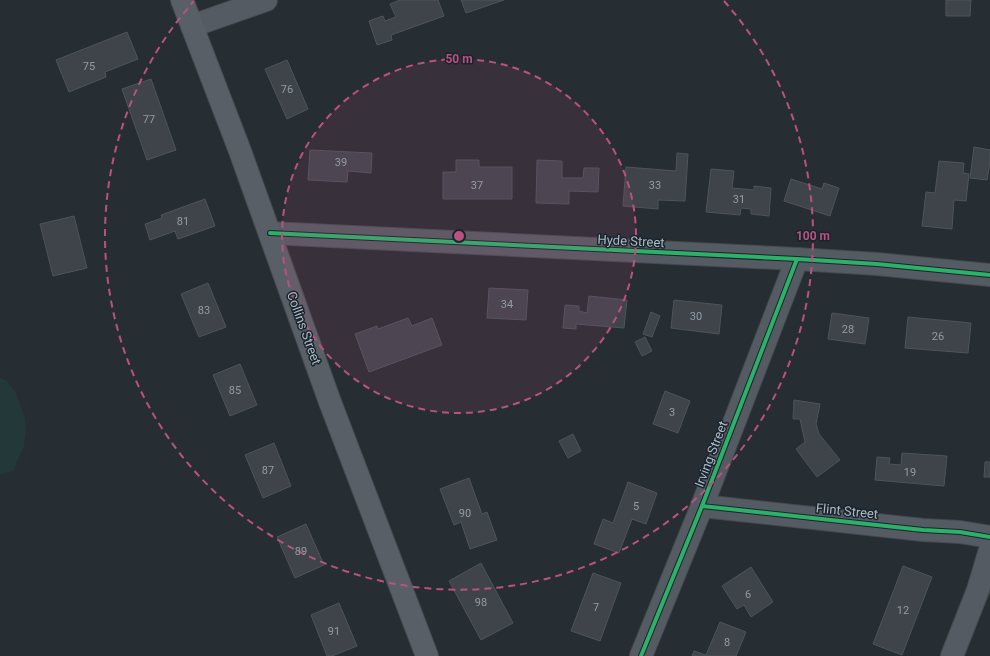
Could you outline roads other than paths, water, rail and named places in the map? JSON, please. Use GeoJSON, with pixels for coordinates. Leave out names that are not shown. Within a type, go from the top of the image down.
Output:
{"type":"FeatureCollection","features":[{"type":"Feature","properties":{"kind":"main road","name":"Collins Street"},"geometry":{"type":"LineString","coordinates":[[182,0],[240,151],[330,402],[427,656]]}},
{"type":"Feature","properties":{"kind":"street"},"geometry":{"type":"LineString","coordinates":[[192,26],[266,0]]}},
{"type":"Feature","properties":{"kind":"street","name":"Hyde Street"},"geometry":{"type":"LineString","coordinates":[[270,233],[797,259],[877,264],[990,275]]}},
{"type":"Feature","properties":{"kind":"street","name":"Irving Street"},"geometry":{"type":"LineString","coordinates":[[642,656],[702,506],[797,259]]}},
{"type":"Feature","properties":{"kind":"street","name":"Flint Street"},"geometry":{"type":"LineString","coordinates":[[702,506],[916,529],[960,532],[990,537]]}},
{"type":"Feature","properties":{"kind":"street"},"geometry":{"type":"LineString","coordinates":[[952,656],[978,590],[990,550]]}}]}
